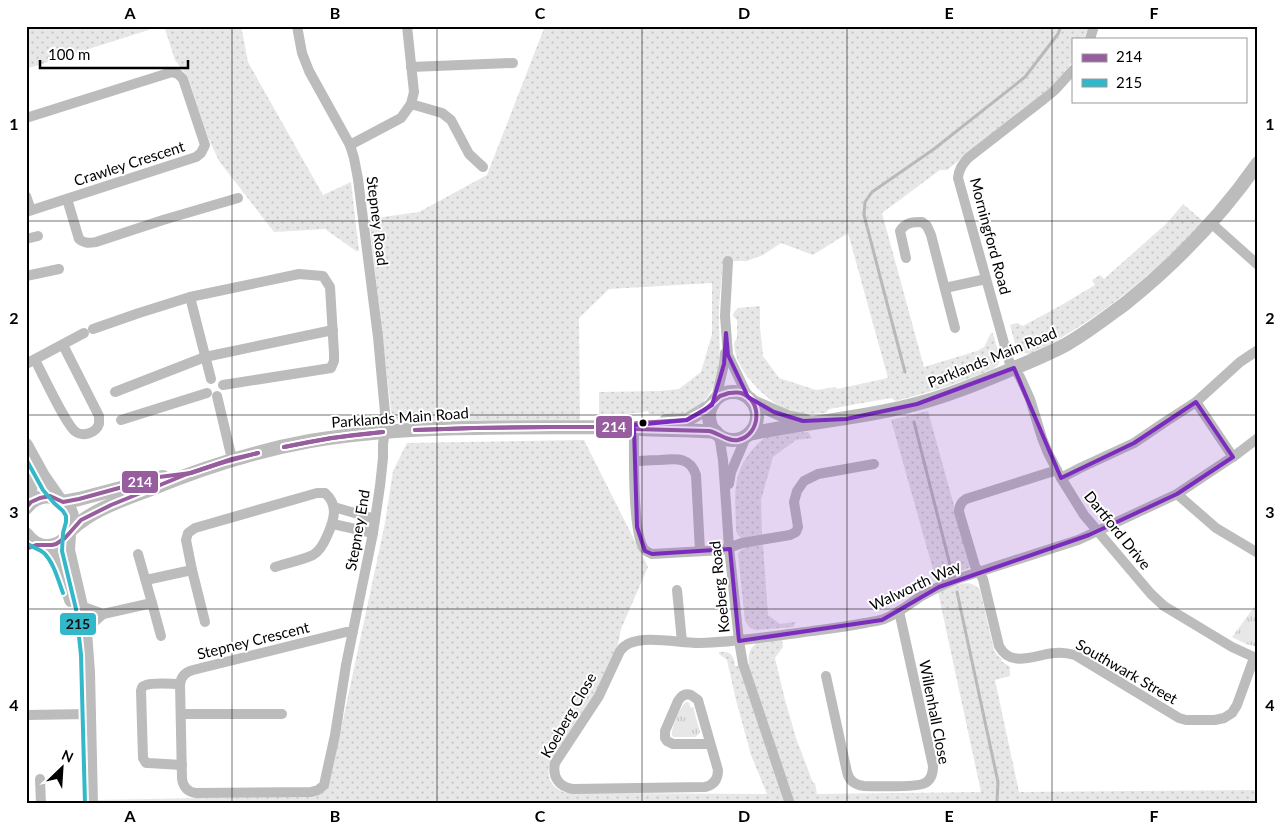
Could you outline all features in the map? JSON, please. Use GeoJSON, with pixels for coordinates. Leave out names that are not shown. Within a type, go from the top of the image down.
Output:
{"type":"FeatureCollection","features":[{"type":"Feature","properties":{"kind":"street","name":"Stepney Road"},"geometry":{"type":"LineString","coordinates":[[298,26],[302,54],[350,145],[354,158],[378,337],[386,423],[385,432]]}},
{"type":"Feature","properties":{"kind":"street"},"geometry":{"type":"LineString","coordinates":[[350,145],[401,118],[411,104],[414,92],[407,26]]}},
{"type":"Feature","properties":{"kind":"street"},"geometry":{"type":"LineString","coordinates":[[1090,38],[1094,26]]}},
{"type":"Feature","properties":{"kind":"street"},"geometry":{"type":"LineString","coordinates":[[412,67],[513,63]]}},
{"type":"Feature","properties":{"kind":"street","name":"Morningford Road"},"geometry":{"type":"LineString","coordinates":[[1014,368],[1009,361],[958,178],[959,171],[968,158],[1055,90],[1072,71]]}},
{"type":"Feature","properties":{"kind":"street","name":"Crawley Crescent"},"geometry":{"type":"LineString","coordinates":[[26,118],[170,72],[178,74],[183,79],[204,142],[204,148],[196,157],[29,211],[26,196]]}},
{"type":"Feature","properties":{"kind":"street"},"geometry":{"type":"LineString","coordinates":[[411,104],[442,113],[451,120],[469,154],[483,167]]}},
{"type":"Feature","properties":{"kind":"street","name":"Parklands Main Road"},"geometry":{"type":"LineString","coordinates":[[747,436],[776,428],[846,419],[925,402],[960,391],[1032,361],[1068,343],[1108,317],[1143,290],[1178,258],[1211,223],[1258,163]]}},
{"type":"Feature","properties":{"kind":"street"},"geometry":{"type":"LineString","coordinates":[[67,199],[79,239],[82,242],[88,243],[238,198]]}},
{"type":"Feature","properties":{"kind":"street"},"geometry":{"type":"LineString","coordinates":[[906,258],[900,231],[909,223],[922,222],[927,226],[931,235],[955,328]]}},
{"type":"Feature","properties":{"kind":"street"},"geometry":{"type":"LineString","coordinates":[[1211,223],[1258,265]]}},
{"type":"Feature","properties":{"kind":"street"},"geometry":{"type":"LineString","coordinates":[[26,239],[38,236]]}},
{"type":"Feature","properties":{"kind":"street"},"geometry":{"type":"LineString","coordinates":[[726,333],[724,364],[710,412],[710,420],[717,434],[729,440],[741,439],[753,430],[757,413],[728,355],[725,316],[728,261]]}},
{"type":"Feature","properties":{"kind":"street"},"geometry":{"type":"LineString","coordinates":[[26,276],[59,269]]}},
{"type":"Feature","properties":{"kind":"street"},"geometry":{"type":"LineString","coordinates":[[63,345],[99,416],[99,425],[90,433],[83,435],[74,432],[31,362],[89,331],[139,312],[190,297],[299,274],[323,276],[330,287],[334,353],[334,362],[331,368],[223,385]]}},
{"type":"Feature","properties":{"kind":"street"},"geometry":{"type":"LineString","coordinates":[[945,288],[986,278]]}},
{"type":"Feature","properties":{"kind":"street"},"geometry":{"type":"LineString","coordinates":[[190,297],[212,379]]}},
{"type":"Feature","properties":{"kind":"street"},"geometry":{"type":"LineString","coordinates":[[114,392],[206,357],[333,330]]}},
{"type":"Feature","properties":{"kind":"street"},"geometry":{"type":"LineString","coordinates":[[1059,474],[1080,468],[1134,442],[1196,402],[1240,362],[1258,350]]}},
{"type":"Feature","properties":{"kind":"street","name":"Dartford Drive"},"geometry":{"type":"LineString","coordinates":[[1014,368],[1030,399],[1042,438],[1059,474],[1084,515],[1151,594],[1164,606],[1232,647],[1256,658]]}},
{"type":"Feature","properties":{"kind":"street"},"geometry":{"type":"LineString","coordinates":[[212,379],[218,380],[223,385]]}},
{"type":"Feature","properties":{"kind":"street"},"geometry":{"type":"LineString","coordinates":[[212,379],[205,388],[212,395],[232,459]]}},
{"type":"Feature","properties":{"kind":"street"},"geometry":{"type":"LineString","coordinates":[[121,420],[222,392],[223,385]]}},
{"type":"Feature","properties":{"kind":"street"},"geometry":{"type":"LineString","coordinates":[[714,402],[721,395],[732,392],[743,394],[751,400]]}},
{"type":"Feature","properties":{"kind":"street","name":"Parklands Main Road"},"geometry":{"type":"LineString","coordinates":[[751,400],[774,412],[803,421],[846,419]]}},
{"type":"Feature","properties":{"kind":"street","name":"Parklands Main Road"},"geometry":{"type":"LineString","coordinates":[[615,427],[642,422],[687,420],[714,402]]}},
{"type":"Feature","properties":{"kind":"street"},"geometry":{"type":"LineString","coordinates":[[1196,402],[1233,456]]}},
{"type":"Feature","properties":{"kind":"street","name":"Parklands Main Road"},"geometry":{"type":"LineString","coordinates":[[43,546],[54,545],[64,540],[80,521],[104,508],[191,473],[232,459],[310,441],[385,432],[484,428],[615,427],[677,429],[717,434]]}},
{"type":"Feature","properties":{"kind":"street"},"geometry":{"type":"LineString","coordinates":[[634,429],[636,527],[644,548],[652,554],[723,550],[742,543],[790,535],[796,532],[798,527],[794,502],[797,491],[804,481],[818,474],[874,464]]}},
{"type":"Feature","properties":{"kind":"street","name":"Stepney End"},"geometry":{"type":"LineString","coordinates":[[352,632],[373,533],[385,432]]}},
{"type":"Feature","properties":{"kind":"street","name":"Koeberg Road"},"geometry":{"type":"LineString","coordinates":[[717,434],[723,460],[729,547],[743,664],[790,804]]}},
{"type":"Feature","properties":{"kind":"street","name":"Koeberg Road"},"geometry":{"type":"LineString","coordinates":[[727,507],[731,472],[747,436]]}},
{"type":"Feature","properties":{"kind":"street","name":"Walworth Way"},"geometry":{"type":"LineString","coordinates":[[739,640],[851,626],[882,620],[899,612],[939,587],[1078,540],[1177,494],[1258,438]]}},
{"type":"Feature","properties":{"kind":"street"},"geometry":{"type":"LineString","coordinates":[[26,444],[42,476],[68,507],[72,515],[68,550],[85,630],[88,664],[91,804]]}},
{"type":"Feature","properties":{"kind":"street"},"geometry":{"type":"LineString","coordinates":[[634,461],[677,459],[686,461],[693,467],[696,475],[700,552]]}},
{"type":"Feature","properties":{"kind":"street"},"geometry":{"type":"LineString","coordinates":[[26,466],[30,482],[30,495],[27,507]]}},
{"type":"Feature","properties":{"kind":"street","name":"Parklands Main Road"},"geometry":{"type":"LineString","coordinates":[[27,507],[35,500],[44,496],[61,500],[79,499],[159,477],[191,473]]}},
{"type":"Feature","properties":{"kind":"street","name":"Southwark Street"},"geometry":{"type":"LineString","coordinates":[[1059,474],[966,499],[962,502],[959,512],[975,566],[983,579],[1001,650],[1008,656],[1016,659],[1058,652],[1075,655],[1182,719],[1215,720],[1224,718],[1232,712],[1237,705],[1256,658]]}},
{"type":"Feature","properties":{"kind":"street"},"geometry":{"type":"LineString","coordinates":[[205,622],[186,540],[188,533],[195,528],[317,493],[325,493],[330,497],[334,507],[334,517],[333,524],[319,550],[313,555],[276,567]]}},
{"type":"Feature","properties":{"kind":"street"},"geometry":{"type":"LineString","coordinates":[[1177,494],[1216,528],[1258,553]]}},
{"type":"Feature","properties":{"kind":"street"},"geometry":{"type":"LineString","coordinates":[[334,507],[375,519]]}},
{"type":"Feature","properties":{"kind":"street"},"geometry":{"type":"LineString","coordinates":[[333,524],[373,533]]}},
{"type":"Feature","properties":{"kind":"street"},"geometry":{"type":"LineString","coordinates":[[26,534],[33,541],[51,552],[62,573],[70,595],[88,695]]}},
{"type":"Feature","properties":{"kind":"street"},"geometry":{"type":"LineString","coordinates":[[26,549],[43,546]]}},
{"type":"Feature","properties":{"kind":"street"},"geometry":{"type":"LineString","coordinates":[[138,554],[161,636]]}},
{"type":"Feature","properties":{"kind":"street"},"geometry":{"type":"LineString","coordinates":[[146,580],[192,570]]}},
{"type":"Feature","properties":{"kind":"street"},"geometry":{"type":"LineString","coordinates":[[677,590],[682,642]]}},
{"type":"Feature","properties":{"kind":"street"},"geometry":{"type":"LineString","coordinates":[[85,630],[103,614],[152,603]]}},
{"type":"Feature","properties":{"kind":"street"},"geometry":{"type":"LineString","coordinates":[[81,606],[103,614]]}},
{"type":"Feature","properties":{"kind":"street","name":"Willenhall Close"},"geometry":{"type":"LineString","coordinates":[[826,676],[847,772],[852,781],[860,786],[917,786],[927,782],[932,775],[932,766],[899,612]]}},
{"type":"Feature","properties":{"kind":"street"},"geometry":{"type":"LineString","coordinates":[[182,766],[146,763],[143,758],[141,691],[146,684],[180,684],[181,714],[182,766],[182,783],[186,789],[193,793],[311,792],[318,790],[324,785],[326,779],[352,632]]}},
{"type":"Feature","properties":{"kind":"street","name":"Stepney Crescent"},"geometry":{"type":"LineString","coordinates":[[180,684],[184,674],[193,670],[352,632]]}},
{"type":"Feature","properties":{"kind":"street","name":"Koeberg Close"},"geometry":{"type":"LineString","coordinates":[[710,744],[673,744],[665,738],[665,731],[678,701],[682,696],[688,694],[691,694],[698,700],[710,744],[718,774],[712,784],[705,787],[573,789],[562,786],[554,775],[555,763],[600,696],[622,647],[636,641],[666,640],[695,644],[739,640]]}},
{"type":"Feature","properties":{"kind":"street"},"geometry":{"type":"LineString","coordinates":[[26,715],[88,714]]}},
{"type":"Feature","properties":{"kind":"street"},"geometry":{"type":"LineString","coordinates":[[181,714],[282,714]]}},
{"type":"Feature","properties":{"kind":"street"},"geometry":{"type":"LineString","coordinates":[[40,779],[41,804]]}},
{"type":"Feature","properties":{"kind":"highlighted area"},"geometry":{"type":"Polygon","coordinates":[[[726,333],[728,355],[748,397],[774,412],[803,421],[846,419],[917,404],[1014,368],[1061,478],[1134,443],[1196,402],[1233,457],[1177,494],[1089,535],[939,587],[882,620],[739,641],[730,549],[652,554],[645,551],[637,527],[634,429],[615,427],[687,420],[712,405],[724,364],[726,333]]]}},
{"type":"Feature","properties":{"kind":"green space"},"geometry":{"type":"Polygon","coordinates":[[[26,26],[161,26],[26,69],[26,26]]]}},
{"type":"Feature","properties":{"kind":"green space"},"geometry":{"type":"Polygon","coordinates":[[[164,26],[241,26],[248,62],[323,195],[351,182],[359,251],[356,251],[325,229],[274,232],[219,161],[207,135],[188,77],[175,60],[164,26]]]}},
{"type":"Feature","properties":{"kind":"green space"},"geometry":{"type":"Polygon","coordinates":[[[545,26],[1089,26],[1084,38],[1072,38],[1072,62],[1054,85],[947,170],[940,170],[882,213],[924,367],[977,351],[984,347],[991,333],[993,333],[1000,359],[998,365],[991,370],[947,386],[896,401],[891,398],[829,409],[826,413],[795,413],[779,406],[763,394],[744,372],[737,357],[734,343],[737,338],[737,320],[733,316],[734,312],[738,308],[760,306],[763,356],[779,378],[816,390],[836,387],[837,389],[888,378],[848,233],[813,255],[781,243],[763,255],[747,261],[723,261],[719,309],[718,371],[715,383],[709,394],[701,405],[688,413],[672,415],[649,414],[648,411],[630,413],[629,416],[602,419],[599,414],[599,392],[679,389],[701,372],[712,334],[712,283],[609,289],[579,318],[580,420],[404,424],[397,421],[392,415],[391,410],[369,219],[419,212],[487,175],[545,26]]]}},
{"type":"Feature","properties":{"kind":"green space"},"geometry":{"type":"Polygon","coordinates":[[[1183,204],[1204,222],[1133,288],[1075,330],[1039,351],[1028,354],[1016,347],[1010,325],[1017,323],[1023,326],[1095,285],[1092,280],[1100,275],[1104,279],[1167,223],[1183,204]]]}},
{"type":"Feature","properties":{"kind":"green space"},"geometry":{"type":"Polygon","coordinates":[[[928,411],[970,564],[969,568],[936,580],[891,420],[928,411]]]}},
{"type":"Feature","properties":{"kind":"green space"},"geometry":{"type":"Polygon","coordinates":[[[808,432],[812,438],[796,440],[773,457],[761,500],[762,536],[742,539],[736,531],[735,499],[737,479],[745,460],[760,441],[766,437],[781,433],[808,432]]]}},
{"type":"Feature","properties":{"kind":"green space"},"geometry":{"type":"Polygon","coordinates":[[[584,440],[648,567],[621,629],[618,644],[595,698],[550,763],[550,779],[559,790],[569,793],[767,794],[751,755],[727,660],[719,652],[731,654],[735,666],[749,664],[750,652],[757,643],[782,640],[783,647],[775,658],[796,738],[813,783],[815,783],[817,794],[981,792],[938,592],[966,583],[976,586],[980,590],[994,650],[1002,659],[1001,661],[1010,667],[1010,676],[995,680],[1019,792],[1258,790],[1258,804],[96,804],[96,800],[315,796],[330,781],[385,523],[393,471],[407,443],[584,440]]]}},
{"type":"Feature","properties":{"kind":"green space"},"geometry":{"type":"Polygon","coordinates":[[[763,545],[768,615],[780,624],[796,622],[793,627],[756,630],[750,628],[745,621],[738,554],[745,547],[763,545]]]}},
{"type":"Feature","properties":{"kind":"green space"},"geometry":{"type":"Polygon","coordinates":[[[1258,602],[1258,647],[1246,644],[1232,637],[1258,602]]]}},
{"type":"Feature","properties":{"kind":"green space"},"geometry":{"type":"Polygon","coordinates":[[[686,702],[690,703],[691,708],[693,707],[700,732],[695,737],[674,737],[672,732],[674,723],[686,702]]]}},
{"type":"Feature","properties":{"kind":"waterway"},"geometry":{"type":"LineString","coordinates":[[905,372],[864,215],[865,202],[872,192],[934,149],[1025,77],[1058,34],[1061,26]]}},
{"type":"Feature","properties":{"kind":"waterway"},"geometry":{"type":"LineString","coordinates":[[914,422],[950,565]]}},
{"type":"Feature","properties":{"kind":"waterway"},"geometry":{"type":"LineString","coordinates":[[957,592],[998,782],[997,801]]}},
{"type":"Feature","properties":{"kind":"transit line","name":"214"},"geometry":{"type":"LineString","coordinates":[[729,393],[741,393],[748,397],[756,410],[755,425],[751,432],[746,437],[738,440],[731,440],[709,431],[613,427],[638,423],[686,420],[705,410],[720,396],[729,393]]}},
{"type":"Feature","properties":{"kind":"transit line","name":"214"},"geometry":{"type":"LineString","coordinates":[[474,428],[551,427]]}},
{"type":"Feature","properties":{"kind":"transit line","name":"214"},"geometry":{"type":"LineString","coordinates":[[474,428],[551,427]]}},
{"type":"Feature","properties":{"kind":"transit line","name":"214"},"geometry":{"type":"LineString","coordinates":[[551,427],[613,427]]}},
{"type":"Feature","properties":{"kind":"transit line","name":"214"},"geometry":{"type":"LineString","coordinates":[[551,427],[613,427]]}},
{"type":"Feature","properties":{"kind":"transit line","name":"214"},"geometry":{"type":"LineString","coordinates":[[415,430],[474,428]]}},
{"type":"Feature","properties":{"kind":"transit line","name":"214"},"geometry":{"type":"LineString","coordinates":[[415,430],[474,428]]}},
{"type":"Feature","properties":{"kind":"transit line","name":"214"},"geometry":{"type":"LineString","coordinates":[[284,447],[333,438],[383,432]]}},
{"type":"Feature","properties":{"kind":"transit line","name":"214"},"geometry":{"type":"LineString","coordinates":[[284,447],[331,438],[383,432]]}},
{"type":"Feature","properties":{"kind":"transit line","name":"214"},"geometry":{"type":"LineString","coordinates":[[26,508],[31,502],[40,498],[50,496],[63,502],[79,499],[159,477],[191,473],[232,459],[258,453]]}},
{"type":"Feature","properties":{"kind":"transit line","name":"214"},"geometry":{"type":"LineString","coordinates":[[26,549],[36,545],[56,544],[65,538],[81,520],[111,505],[187,474],[258,453]]}},
{"type":"Feature","properties":{"kind":"transit line","name":"215"},"geometry":{"type":"LineString","coordinates":[[26,459],[43,490],[66,516],[62,551],[76,609],[81,655],[85,804]]}},
{"type":"Feature","properties":{"kind":"transit line","name":"215"},"geometry":{"type":"LineString","coordinates":[[26,543],[44,553],[47,557],[63,593]]}}]}
